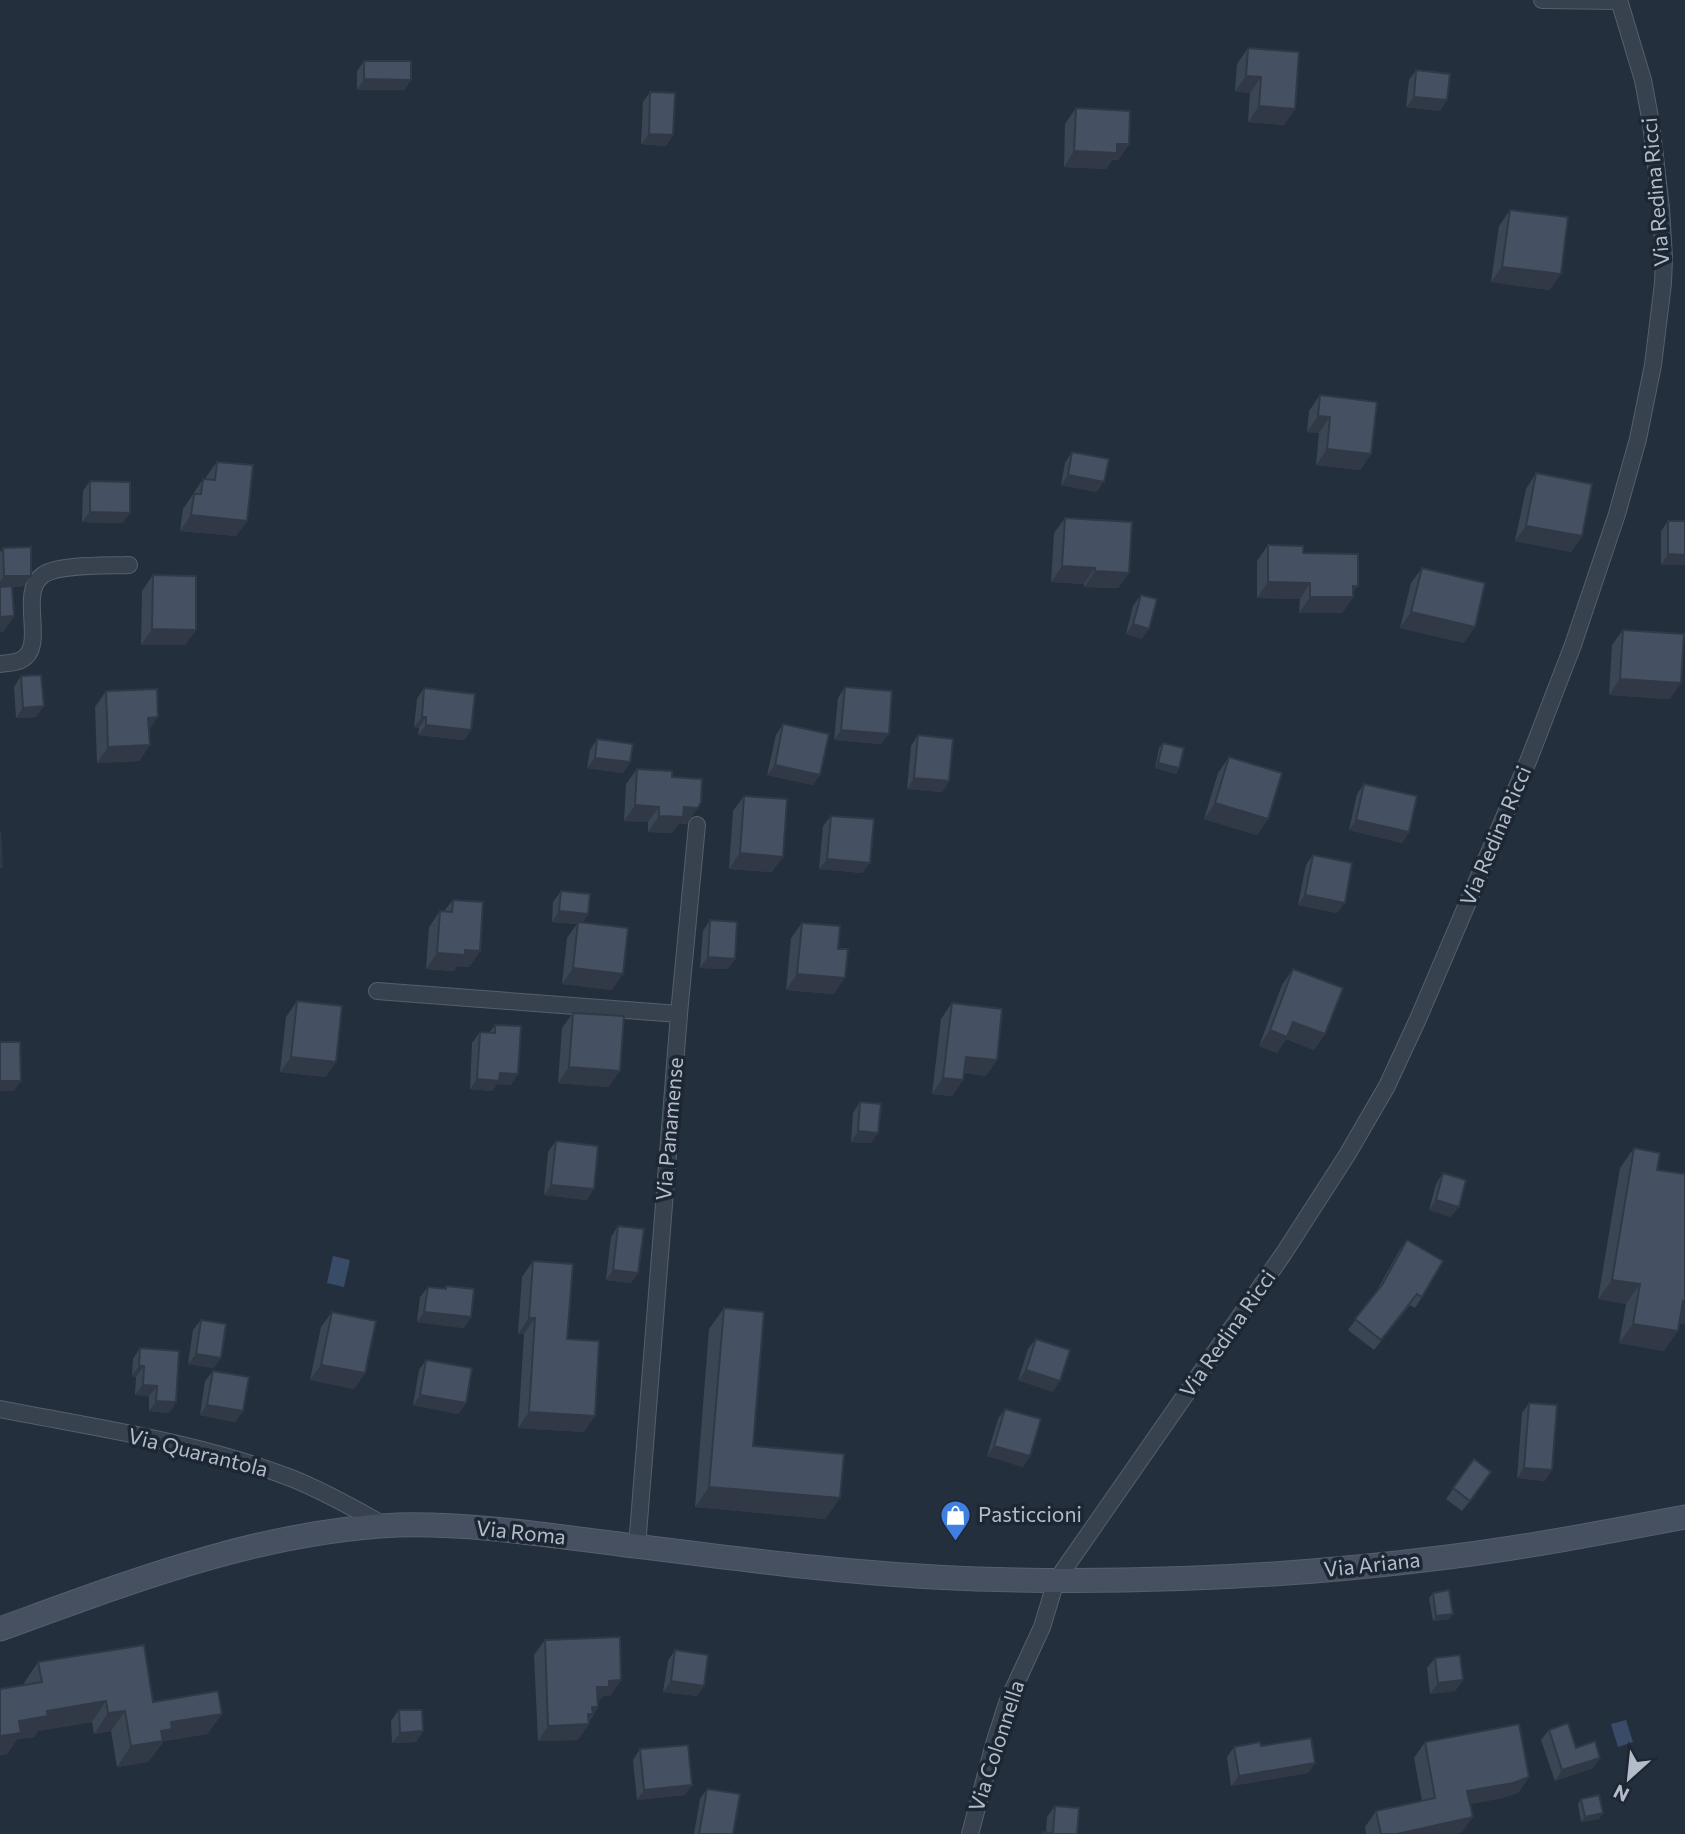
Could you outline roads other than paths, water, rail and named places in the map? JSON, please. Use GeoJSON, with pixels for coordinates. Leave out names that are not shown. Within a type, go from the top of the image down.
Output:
{"type":"FeatureCollection","features":[{"type":"Feature","properties":{"kind":"main road","name":"Via Ariana"},"geometry":{"type":"LineString","coordinates":[[1056,1581],[1203,1579],[1350,1568],[1518,1547],[1685,1517]]}},
{"type":"Feature","properties":{"kind":"main road","name":"Via Roma"},"geometry":{"type":"LineString","coordinates":[[0,1629],[127,1583],[202,1560],[316,1534],[386,1526],[429,1525],[501,1530],[864,1573],[1056,1581]]}},
{"type":"Feature","properties":{"kind":"street"},"geometry":{"type":"LineString","coordinates":[[1542,0],[1619,0]]}},
{"type":"Feature","properties":{"kind":"street","name":"Via Redina Ricci"},"geometry":{"type":"LineString","coordinates":[[1056,1581],[1278,1262],[1382,1095],[1419,1019],[1537,740],[1573,645],[1617,514],[1638,439],[1655,353],[1663,283],[1661,208],[1651,123],[1643,80],[1619,0]]}},
{"type":"Feature","properties":{"kind":"street"},"geometry":{"type":"LineString","coordinates":[[0,664],[23,660],[30,652],[33,593],[43,574],[61,569],[129,565]]}},
{"type":"Feature","properties":{"kind":"street","name":"Via Panamense"},"geometry":{"type":"LineString","coordinates":[[637,1546],[679,1014],[697,825]]}},
{"type":"Feature","properties":{"kind":"street"},"geometry":{"type":"LineString","coordinates":[[377,991],[679,1014]]}},
{"type":"Feature","properties":{"kind":"street","name":"Via Quarantola"},"geometry":{"type":"LineString","coordinates":[[0,1409],[153,1440],[246,1463],[312,1486],[386,1526]]}},
{"type":"Feature","properties":{"kind":"street","name":"Via Colonnella"},"geometry":{"type":"LineString","coordinates":[[970,1834],[1007,1703],[1042,1627],[1056,1581]]}},
{"type":"Feature","properties":{"kind":"water"},"geometry":{"type":"Polygon","coordinates":[[[333,1256],[350,1260],[344,1287],[327,1283],[333,1256]]]}},
{"type":"Feature","properties":{"kind":"water"},"geometry":{"type":"Polygon","coordinates":[[[1626,1720],[1633,1742],[1618,1747],[1611,1724],[1626,1720]]]}},
{"type":"Feature","properties":{"kind":"place","name":"Pasticcioni"},"geometry":{"type":"Point","coordinates":[955,1542]}}]}
